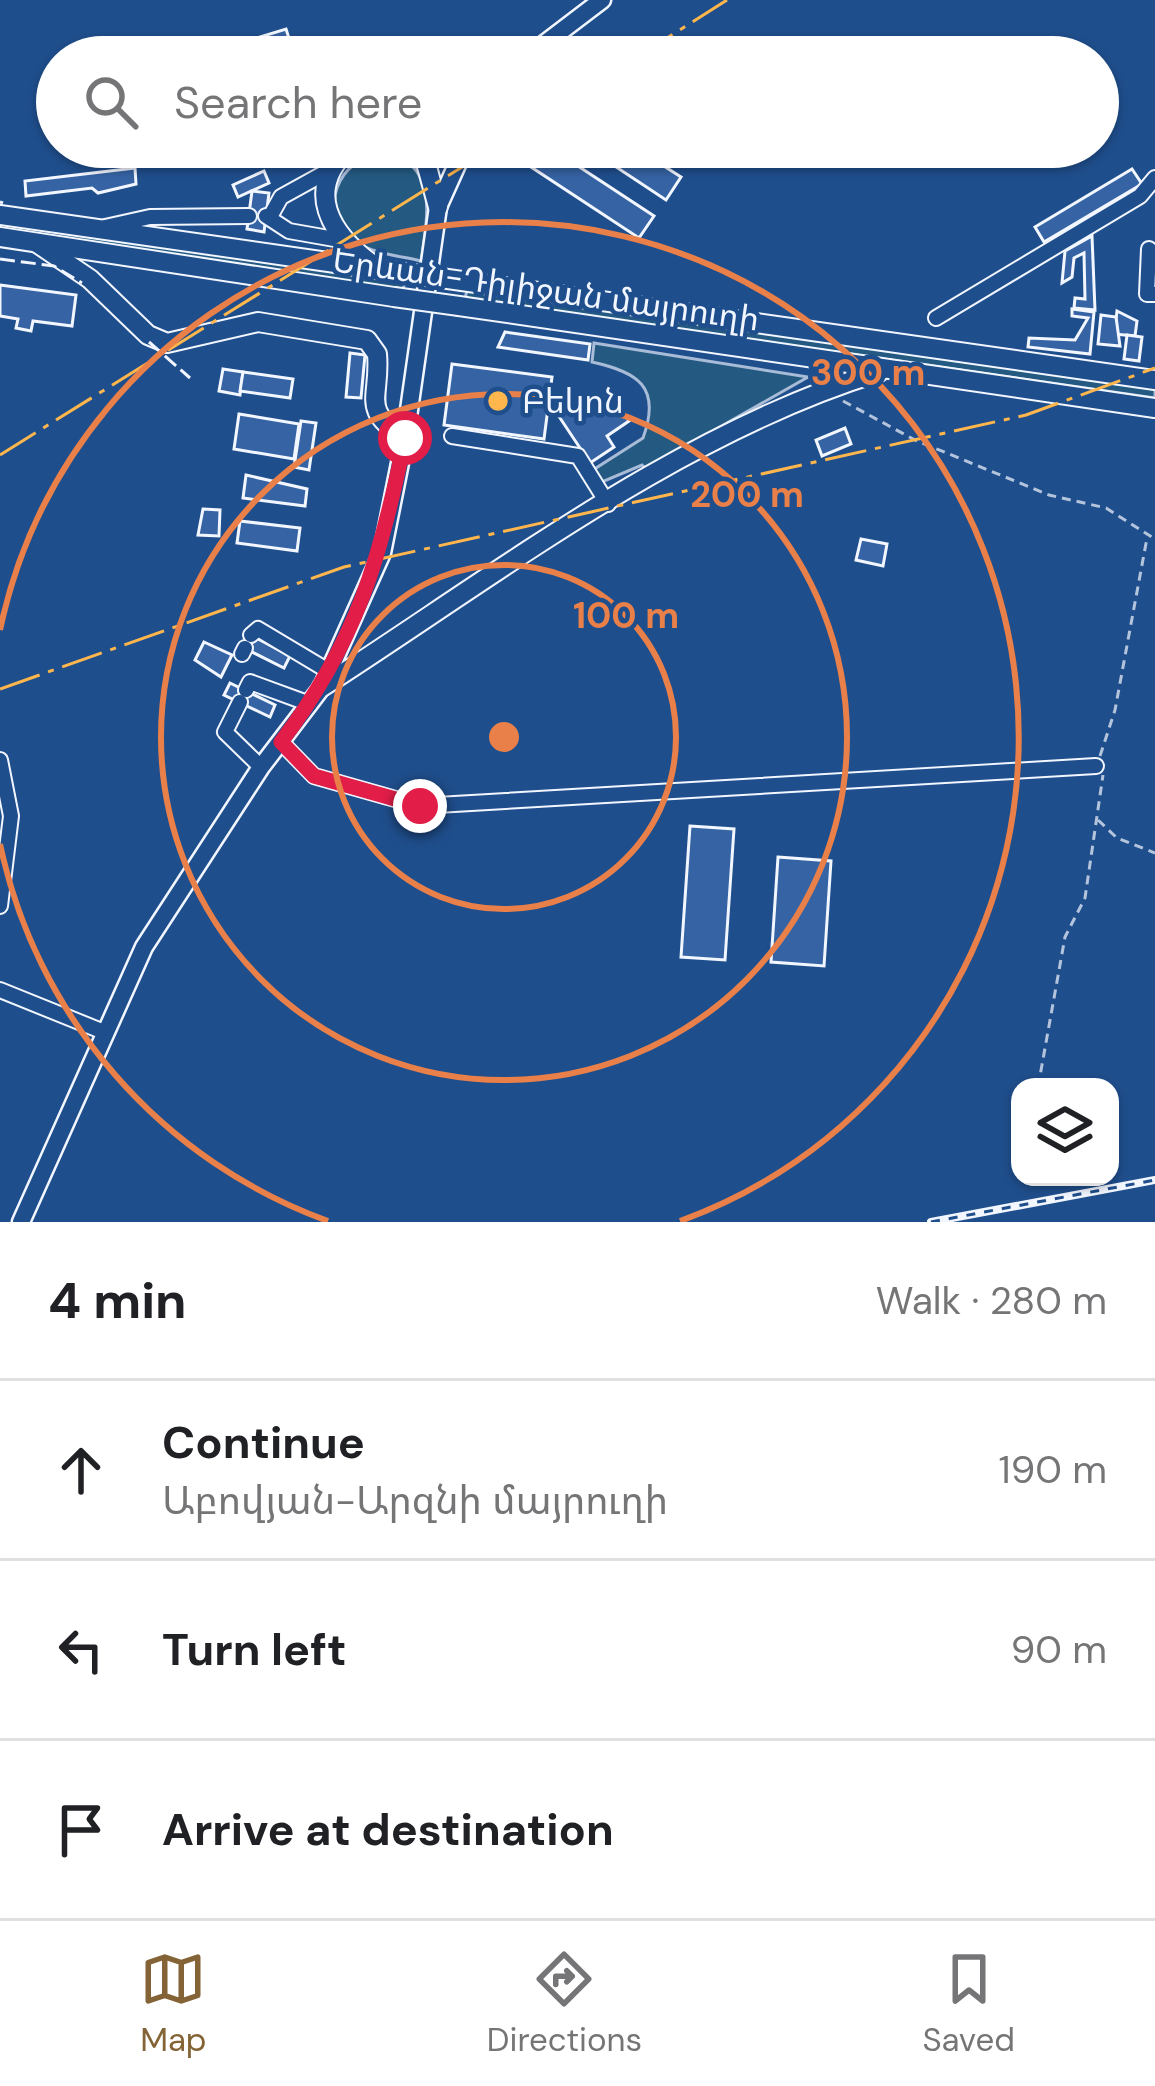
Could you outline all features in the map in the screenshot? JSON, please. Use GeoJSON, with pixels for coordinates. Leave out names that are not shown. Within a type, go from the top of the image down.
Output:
{"type":"FeatureCollection","features":[{"type":"Feature","properties":{"kind":"highway"},"geometry":{"type":"LineString","coordinates":[[427,168],[438,207]]}},
{"type":"Feature","properties":{"kind":"highway"},"geometry":{"type":"LineString","coordinates":[[331,170],[325,210],[340,240],[377,268]]}},
{"type":"Feature","properties":{"kind":"highway","name":"Երևան-Դիլիջան մայրուղի"},"geometry":{"type":"LineString","coordinates":[[0,215],[1155,380]]}},
{"type":"Feature","properties":{"kind":"highway","name":"Երևան-Դիլիջան մայրուղի"},"geometry":{"type":"LineString","coordinates":[[0,237],[1155,408]]}},
{"type":"Feature","properties":{"kind":"highway"},"geometry":{"type":"LineString","coordinates":[[37,243],[61,254],[133,323],[166,343],[258,322],[367,340],[377,354],[373,407],[379,419],[405,438]]}},
{"type":"Feature","properties":{"kind":"highway"},"geometry":{"type":"LineString","coordinates":[[320,688],[608,505],[806,394],[888,369]]}},
{"type":"Feature","properties":{"kind":"main road"},"geometry":{"type":"LineString","coordinates":[[555,36],[602,0]]}},
{"type":"Feature","properties":{"kind":"main road"},"geometry":{"type":"LineString","coordinates":[[21,1222],[144,947],[320,688],[382,553],[405,438],[438,207],[456,168]]}},
{"type":"Feature","properties":{"kind":"street"},"geometry":{"type":"LineString","coordinates":[[309,258],[289,231],[269,215],[281,197],[331,170]]}},
{"type":"Feature","properties":{"kind":"street"},"geometry":{"type":"LineString","coordinates":[[936,318],[1140,196],[1155,178]]}},
{"type":"Feature","properties":{"kind":"street"},"geometry":{"type":"LineString","coordinates":[[96,229],[150,217],[249,216]]}},
{"type":"Feature","properties":{"kind":"street"},"geometry":{"type":"LineString","coordinates":[[289,231],[340,240]]}},
{"type":"Feature","properties":{"kind":"street"},"geometry":{"type":"LineString","coordinates":[[1149,249],[1147,294],[1155,294]]}},
{"type":"Feature","properties":{"kind":"street"},"geometry":{"type":"LineString","coordinates":[[452,436],[578,457],[608,505]]}},
{"type":"Feature","properties":{"kind":"street"},"geometry":{"type":"LineString","coordinates":[[246,646],[258,629],[320,688]]}},
{"type":"Feature","properties":{"kind":"street"},"geometry":{"type":"LineString","coordinates":[[262,767],[224,731],[250,682],[320,688]]}},
{"type":"Feature","properties":{"kind":"street"},"geometry":{"type":"LineString","coordinates":[[281,742],[314,776],[420,806],[1096,766]]}},
{"type":"Feature","properties":{"kind":"street"},"geometry":{"type":"LineString","coordinates":[[0,760],[11,815],[0,906]]}},
{"type":"Feature","properties":{"kind":"street"},"geometry":{"type":"LineString","coordinates":[[0,990],[104,1032]]}},
{"type":"Feature","properties":{"kind":"path"},"geometry":{"type":"LineString","coordinates":[[842,383],[840,400],[915,440],[1048,495],[1106,508],[1155,539]]}},
{"type":"Feature","properties":{"kind":"path"},"geometry":{"type":"LineString","coordinates":[[1040,1078],[1065,937],[1085,898],[1106,778],[1096,766],[1115,710],[1147,538]]}},
{"type":"Feature","properties":{"kind":"path"},"geometry":{"type":"LineString","coordinates":[[1096,819],[1117,838],[1155,853]]}},
{"type":"Feature","properties":{"kind":"shaded area"},"geometry":{"type":"Polygon","coordinates":[[[351,168],[414,168],[426,195],[421,261],[363,246],[344,230],[334,202],[351,168]]]}},
{"type":"Feature","properties":{"kind":"shaded area"},"geometry":{"type":"Polygon","coordinates":[[[0,221],[405,281],[403,290],[0,230],[0,221]]]}},
{"type":"Feature","properties":{"kind":"shaded area"},"geometry":{"type":"Polygon","coordinates":[[[467,290],[1155,389],[1155,398],[465,299],[467,290]]]}},
{"type":"Feature","properties":{"kind":"shaded area"},"geometry":{"type":"Polygon","coordinates":[[[594,343],[808,377],[646,469],[642,465],[602,482],[593,470],[643,438],[649,406],[642,384],[633,377],[592,362],[594,343]]]}},
{"type":"Feature","properties":{"kind":"building"},"geometry":{"type":"Polygon","coordinates":[[[135,168],[136,184],[98,193],[92,188],[26,196],[25,181],[135,168]]]}},
{"type":"Feature","properties":{"kind":"building"},"geometry":{"type":"Polygon","coordinates":[[[533,168],[581,168],[654,216],[639,238],[533,168]]]}},
{"type":"Feature","properties":{"kind":"building"},"geometry":{"type":"Polygon","coordinates":[[[618,168],[667,168],[681,177],[666,200],[618,168]]]}},
{"type":"Feature","properties":{"kind":"building"},"geometry":{"type":"Polygon","coordinates":[[[1132,169],[1142,184],[1044,242],[1035,227],[1132,169]]]}},
{"type":"Feature","properties":{"kind":"building"},"geometry":{"type":"Polygon","coordinates":[[[264,171],[269,183],[238,197],[233,185],[264,171]]]}},
{"type":"Feature","properties":{"kind":"building"},"geometry":{"type":"Polygon","coordinates":[[[252,191],[269,193],[264,232],[247,229],[252,191]]]}},
{"type":"Feature","properties":{"kind":"building"},"geometry":{"type":"Polygon","coordinates":[[[1092,236],[1095,310],[1074,308],[1075,298],[1085,299],[1084,253],[1074,258],[1072,277],[1062,283],[1065,251],[1092,236]]]}},
{"type":"Feature","properties":{"kind":"building"},"geometry":{"type":"Polygon","coordinates":[[[0,285],[76,295],[72,326],[33,321],[31,331],[16,328],[18,319],[0,316],[0,285]]]}},
{"type":"Feature","properties":{"kind":"building"},"geometry":{"type":"Polygon","coordinates":[[[1072,309],[1094,312],[1090,354],[1028,347],[1029,338],[1075,340],[1088,318],[1072,316],[1072,309]]]}},
{"type":"Feature","properties":{"kind":"building"},"geometry":{"type":"Polygon","coordinates":[[[1117,311],[1137,321],[1135,336],[1114,334],[1117,311]]]}},
{"type":"Feature","properties":{"kind":"building"},"geometry":{"type":"Polygon","coordinates":[[[1101,315],[1116,317],[1120,346],[1098,344],[1101,315]]]}},
{"type":"Feature","properties":{"kind":"building"},"geometry":{"type":"Polygon","coordinates":[[[505,332],[590,344],[588,360],[498,347],[505,332]]]}},
{"type":"Feature","properties":{"kind":"building"},"geometry":{"type":"Polygon","coordinates":[[[1127,335],[1142,337],[1139,361],[1124,359],[1127,335]]]}},
{"type":"Feature","properties":{"kind":"building"},"geometry":{"type":"Polygon","coordinates":[[[350,353],[365,355],[361,398],[346,397],[350,353]]]}},
{"type":"Feature","properties":{"kind":"building","name":"Բեկոն"},"geometry":{"type":"Polygon","coordinates":[[[452,364],[552,377],[544,439],[444,425],[452,364]]]}},
{"type":"Feature","properties":{"kind":"building"},"geometry":{"type":"Polygon","coordinates":[[[223,369],[243,372],[240,395],[219,391],[223,369]]]}},
{"type":"Feature","properties":{"kind":"building"},"geometry":{"type":"Polygon","coordinates":[[[243,372],[293,379],[290,398],[240,391],[243,372]]]}},
{"type":"Feature","properties":{"kind":"building"},"geometry":{"type":"Polygon","coordinates":[[[610,393],[629,421],[607,436],[614,447],[590,463],[558,415],[582,398],[588,407],[610,393]]]}},
{"type":"Feature","properties":{"kind":"building"},"geometry":{"type":"Polygon","coordinates":[[[239,414],[299,424],[294,459],[234,449],[239,414]]]}},
{"type":"Feature","properties":{"kind":"building"},"geometry":{"type":"Polygon","coordinates":[[[301,421],[316,423],[309,470],[294,467],[301,421]]]}},
{"type":"Feature","properties":{"kind":"building"},"geometry":{"type":"Polygon","coordinates":[[[845,428],[851,444],[822,456],[816,440],[845,428]]]}},
{"type":"Feature","properties":{"kind":"building"},"geometry":{"type":"Polygon","coordinates":[[[246,475],[307,489],[305,506],[243,498],[246,475]]]}},
{"type":"Feature","properties":{"kind":"building"},"geometry":{"type":"Polygon","coordinates":[[[203,509],[220,510],[219,536],[198,535],[203,509]]]}},
{"type":"Feature","properties":{"kind":"building"},"geometry":{"type":"Polygon","coordinates":[[[240,521],[300,528],[297,551],[237,543],[240,521]]]}},
{"type":"Feature","properties":{"kind":"building"},"geometry":{"type":"Polygon","coordinates":[[[861,539],[887,544],[883,566],[856,560],[861,539]]]}},
{"type":"Feature","properties":{"kind":"building"},"geometry":{"type":"Polygon","coordinates":[[[249,634],[290,656],[284,668],[242,647],[249,634]]]}},
{"type":"Feature","properties":{"kind":"building"},"geometry":{"type":"Polygon","coordinates":[[[204,642],[232,655],[221,677],[195,660],[204,642]]]}},
{"type":"Feature","properties":{"kind":"building"},"geometry":{"type":"Polygon","coordinates":[[[230,683],[275,705],[270,717],[224,695],[230,683]]]}},
{"type":"Feature","properties":{"kind":"building"},"geometry":{"type":"Polygon","coordinates":[[[690,826],[734,829],[725,960],[681,957],[690,826]]]}},
{"type":"Feature","properties":{"kind":"building"},"geometry":{"type":"Polygon","coordinates":[[[778,857],[831,861],[824,966],[771,962],[778,857]]]}},
{"type":"Feature","properties":{"kind":"railway"},"geometry":{"type":"LineString","coordinates":[[931,1222],[1155,1180]]}},
{"type":"Feature","properties":{"kind":"fence"},"geometry":{"type":"LineString","coordinates":[[0,259],[54,266],[82,283]]}},
{"type":"Feature","properties":{"kind":"fence"},"geometry":{"type":"LineString","coordinates":[[149,342],[190,378]]}},
{"type":"Feature","properties":{"kind":"power"},"geometry":{"type":"LineString","coordinates":[[670,36],[727,0]]}},
{"type":"Feature","properties":{"kind":"power"},"geometry":{"type":"LineString","coordinates":[[0,455],[460,168]]}},
{"type":"Feature","properties":{"kind":"power"},"geometry":{"type":"LineString","coordinates":[[0,689],[344,567],[1026,415],[1155,368]]}},
{"type":"Feature","properties":{"kind":"place","name":"Բեկոն"},"geometry":{"type":"Point","coordinates":[498,401]}},
{"type":"Feature","properties":{"kind":"route"},"geometry":{"type":"LineString","coordinates":[[405,438],[382,553],[322,687],[281,742],[314,776],[420,806]]}}]}
